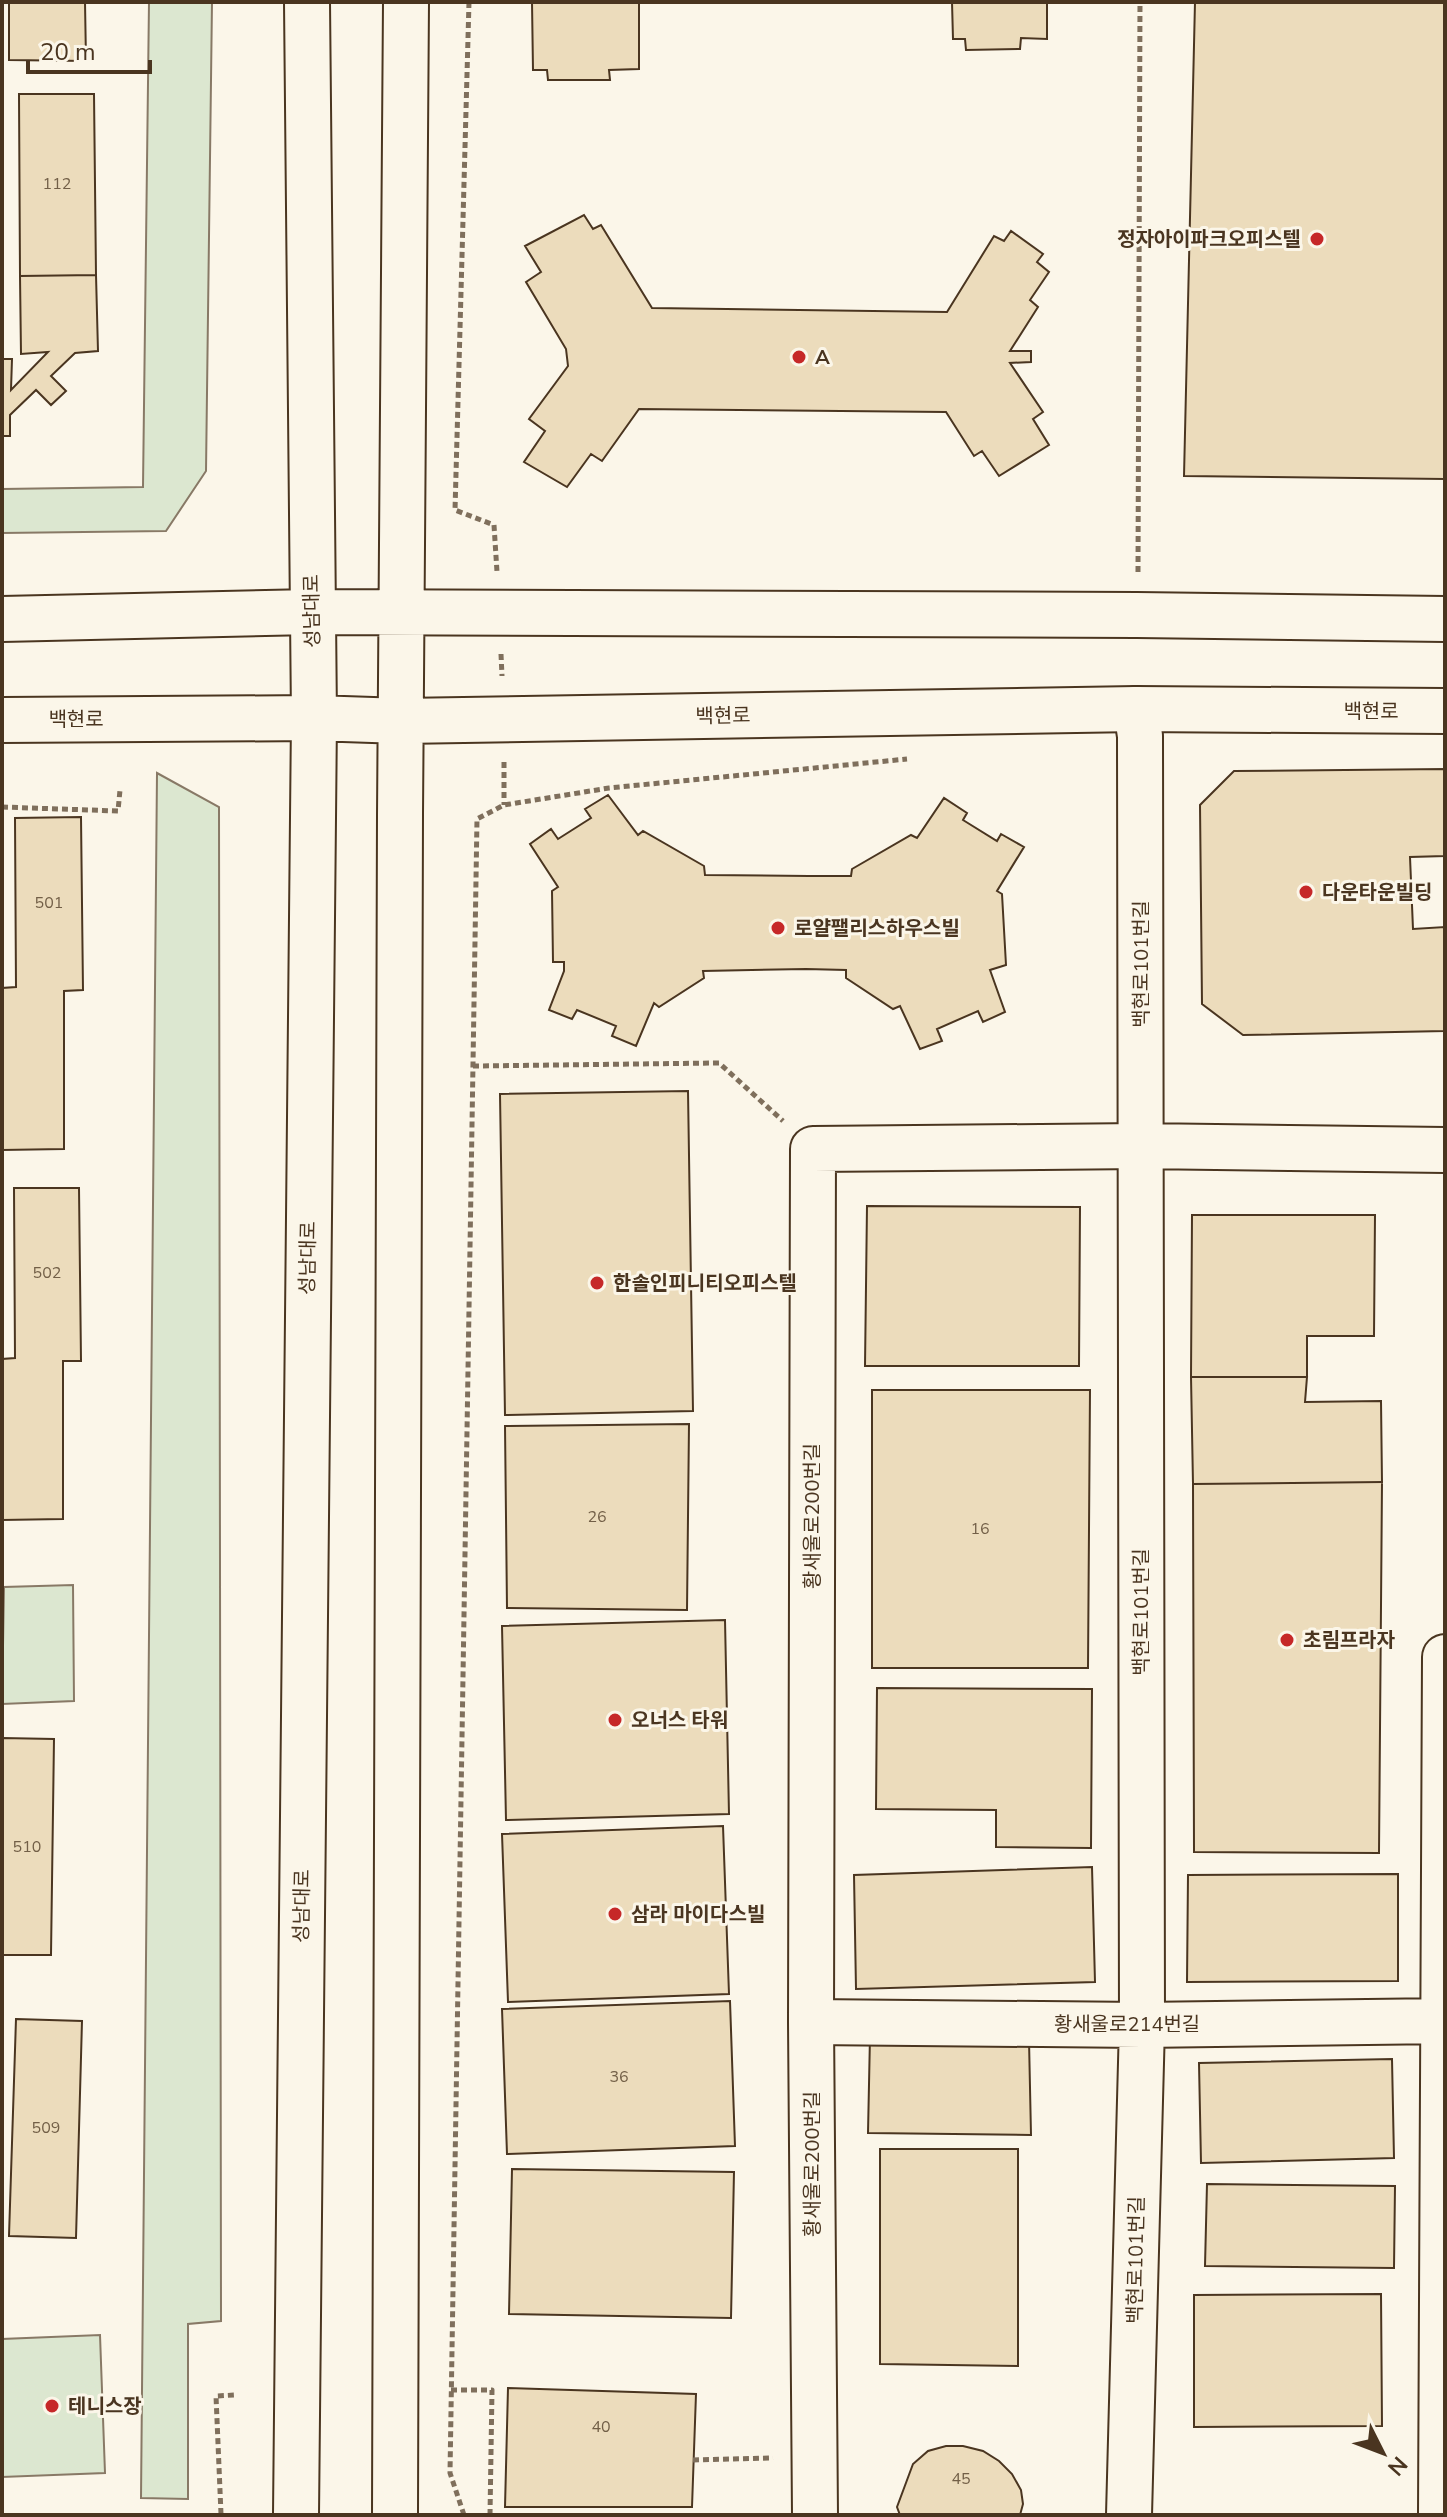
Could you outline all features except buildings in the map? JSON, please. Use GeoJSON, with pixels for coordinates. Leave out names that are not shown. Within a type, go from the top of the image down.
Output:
{"type":"FeatureCollection","features":[{"type":"Feature","properties":{"kind":"main road","name":"성남대로"},"geometry":{"type":"LineString","coordinates":[[296,2515],[314,718],[307,2]]}},
{"type":"Feature","properties":{"kind":"main road"},"geometry":{"type":"LineString","coordinates":[[395,2515],[406,2]]}},
{"type":"Feature","properties":{"kind":"main road"},"geometry":{"type":"LineString","coordinates":[[2,619],[311,612],[1445,619]]}},
{"type":"Feature","properties":{"kind":"main road","name":"백현로"},"geometry":{"type":"LineString","coordinates":[[2,720],[314,718],[402,721],[1136,709],[1445,711]]}},
{"type":"Feature","properties":{"kind":"main road","name":"백현로101번길"},"geometry":{"type":"LineString","coordinates":[[1129,2515],[1142,2025],[1140,736],[1136,709]]}},
{"type":"Feature","properties":{"kind":"main road"},"geometry":{"type":"LineString","coordinates":[[813,1149],[1141,1146],[1445,1150]]}},
{"type":"Feature","properties":{"kind":"main road","name":"황새울로200번길"},"geometry":{"type":"LineString","coordinates":[[813,1149],[811,2022],[815,2515]]}},
{"type":"Feature","properties":{"kind":"main road"},"geometry":{"type":"LineString","coordinates":[[1441,2515],[1445,1657]]}},
{"type":"Feature","properties":{"kind":"main road","name":"황새울로214번길"},"geometry":{"type":"LineString","coordinates":[[811,2022],[1142,2025],[1444,2021]]}},
{"type":"Feature","properties":{"kind":"path"},"geometry":{"type":"LineString","coordinates":[[469,2],[455,510],[494,525],[504,719],[504,805]]}},
{"type":"Feature","properties":{"kind":"path"},"geometry":{"type":"LineString","coordinates":[[1137,615],[1140,519],[1140,2]]}},
{"type":"Feature","properties":{"kind":"path"},"geometry":{"type":"LineString","coordinates":[[464,2515],[450,2473],[477,819],[504,805],[609,788],[922,757]]}},
{"type":"Feature","properties":{"kind":"path"},"geometry":{"type":"LineString","coordinates":[[2,807],[118,811],[120,790]]}},
{"type":"Feature","properties":{"kind":"path"},"geometry":{"type":"LineString","coordinates":[[473,1066],[719,1063],[813,1149]]}},
{"type":"Feature","properties":{"kind":"path"},"geometry":{"type":"LineString","coordinates":[[451,2390],[492,2390],[490,2515]]}},
{"type":"Feature","properties":{"kind":"path"},"geometry":{"type":"LineString","coordinates":[[221,2514],[216,2396],[235,2395]]}},
{"type":"Feature","properties":{"kind":"path"},"geometry":{"type":"LineString","coordinates":[[693,2460],[814,2457]]}},
{"type":"Feature","properties":{"kind":"green space"},"geometry":{"type":"Polygon","coordinates":[[[149,2],[212,2],[206,471],[166,531],[2,533],[2,489],[143,487],[149,2]]]}},
{"type":"Feature","properties":{"kind":"green space"},"geometry":{"type":"Polygon","coordinates":[[[157,773],[219,807],[221,2321],[188,2324],[188,2499],[141,2498],[157,773]]]}},
{"type":"Feature","properties":{"kind":"green space"},"geometry":{"type":"Polygon","coordinates":[[[73,1585],[74,1701],[2,1704],[4,1587],[73,1585]]]}},
{"type":"Feature","properties":{"kind":"green space","name":"테니스장"},"geometry":{"type":"Polygon","coordinates":[[[100,2335],[105,2473],[2,2477],[2,2339],[100,2335]]]}},
{"type":"Feature","properties":{"kind":"place","name":"정자아이파크오피스텔"},"geometry":{"type":"Point","coordinates":[1317,239]}},
{"type":"Feature","properties":{"kind":"place","name":"A"},"geometry":{"type":"Point","coordinates":[799,357]}},
{"type":"Feature","properties":{"kind":"place","name":"다운타운빌딩"},"geometry":{"type":"Point","coordinates":[1306,892]}},
{"type":"Feature","properties":{"kind":"place","name":"로얄팰리스하우스빌"},"geometry":{"type":"Point","coordinates":[778,928]}},
{"type":"Feature","properties":{"kind":"place","name":"한솔인피니티오피스텔"},"geometry":{"type":"Point","coordinates":[597,1283]}},
{"type":"Feature","properties":{"kind":"place","name":"초림프라자"},"geometry":{"type":"Point","coordinates":[1287,1640]}},
{"type":"Feature","properties":{"kind":"place","name":"오너스 타워"},"geometry":{"type":"Point","coordinates":[615,1720]}},
{"type":"Feature","properties":{"kind":"place","name":"삼라 마이다스빌"},"geometry":{"type":"Point","coordinates":[615,1914]}},
{"type":"Feature","properties":{"kind":"place","name":"테니스장"},"geometry":{"type":"Point","coordinates":[52,2406]}}]}
